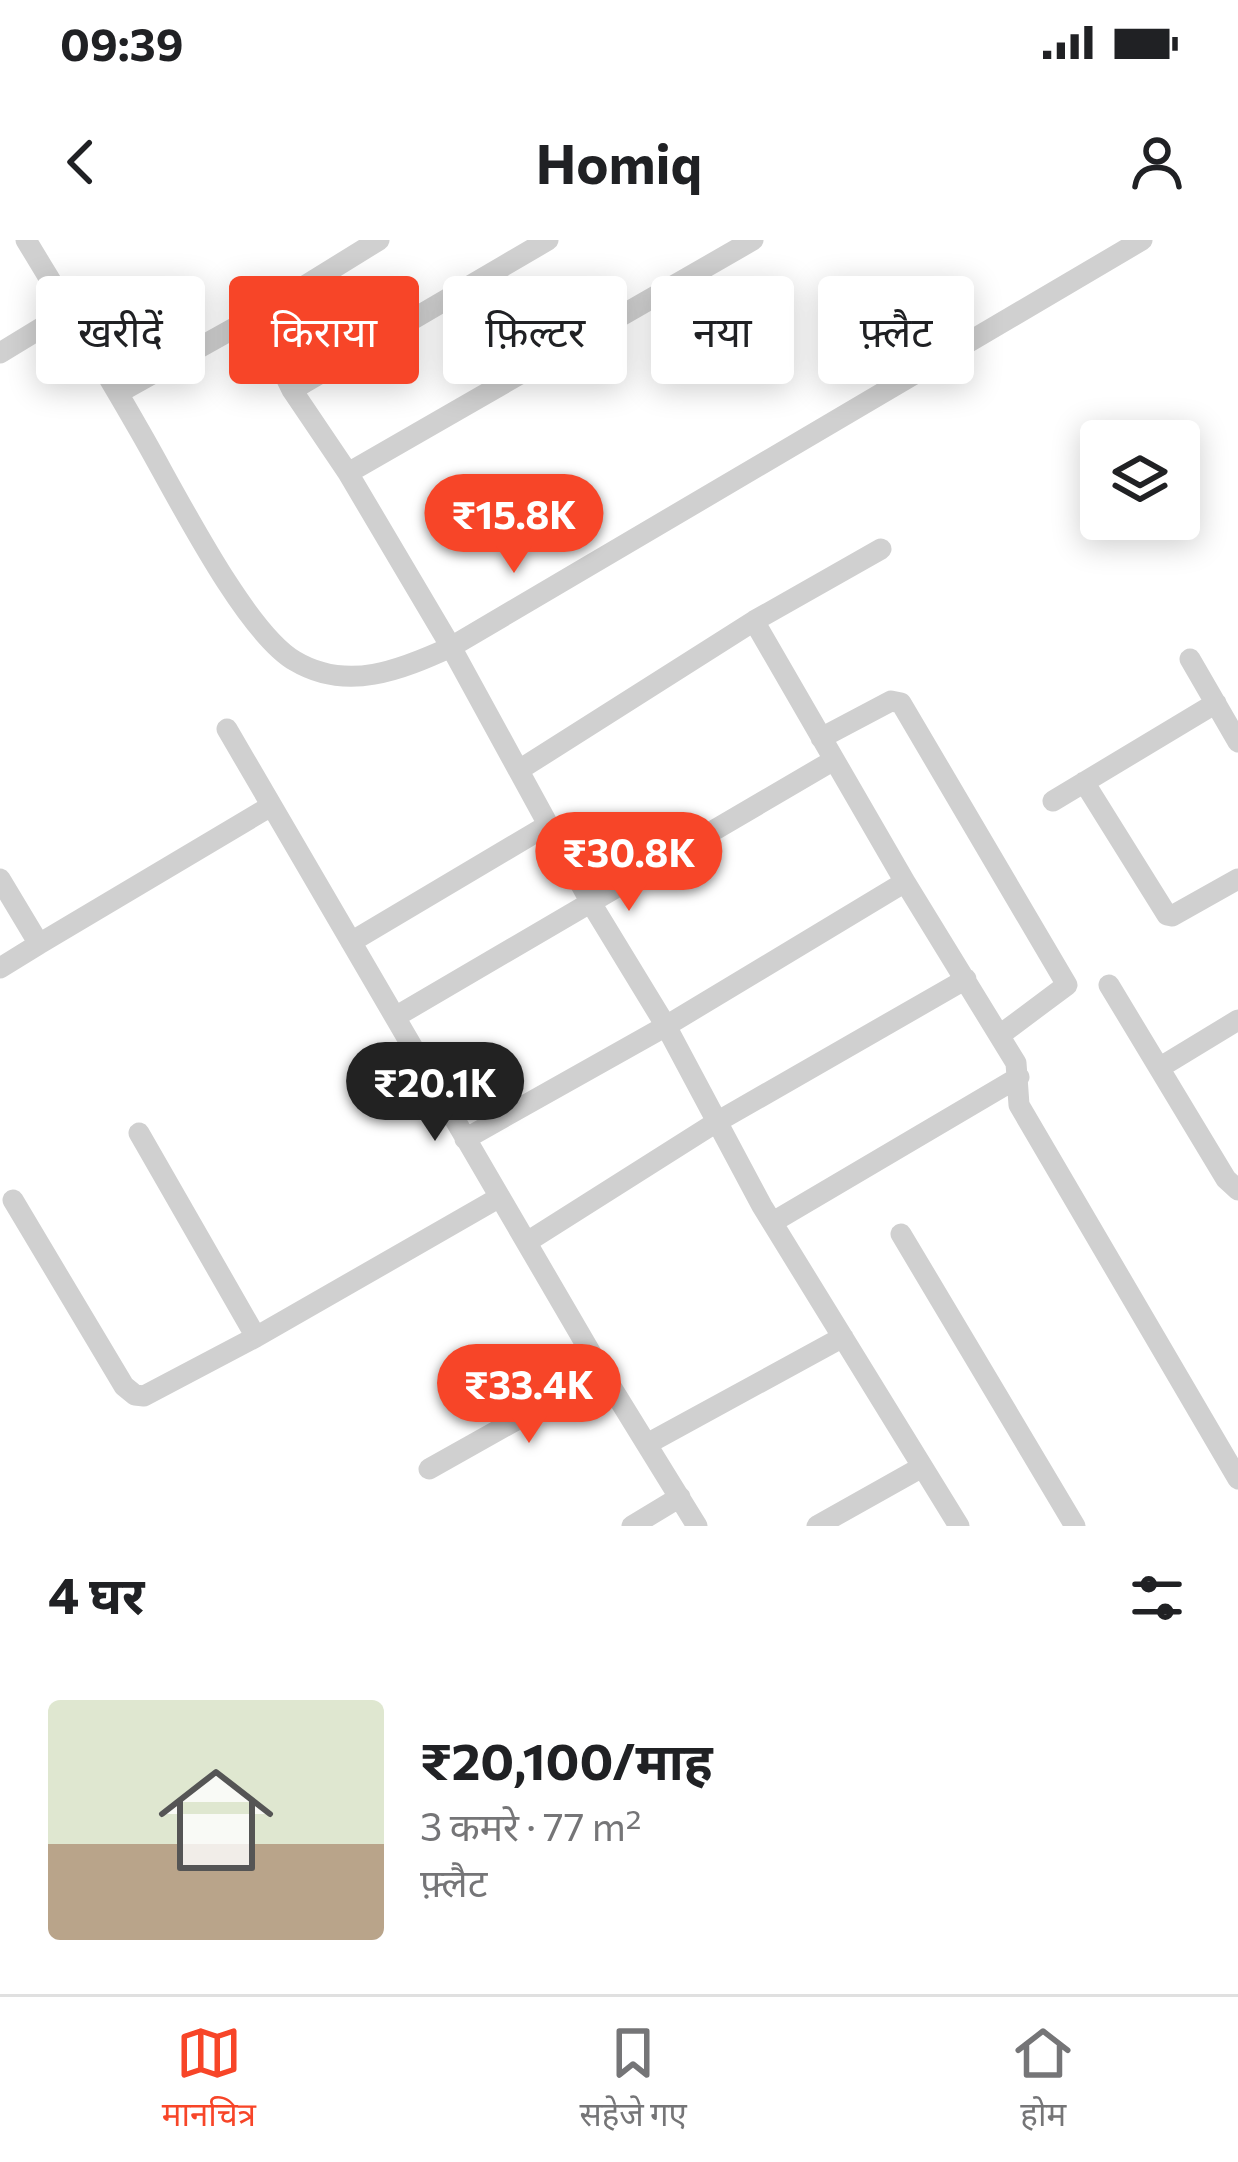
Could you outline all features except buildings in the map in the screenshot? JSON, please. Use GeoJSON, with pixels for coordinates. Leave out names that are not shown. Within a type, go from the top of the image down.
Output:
{"type":"FeatureCollection","features":[{"type":"Feature","properties":{"kind":"street"},"geometry":{"type":"LineString","coordinates":[[26,240],[48,276]]}},
{"type":"Feature","properties":{"kind":"street"},"geometry":{"type":"LineString","coordinates":[[321,276],[379,240]]}},
{"type":"Feature","properties":{"kind":"street"},"geometry":{"type":"LineString","coordinates":[[292,390],[548,240]]}},
{"type":"Feature","properties":{"kind":"street"},"geometry":{"type":"LineString","coordinates":[[348,473],[753,240]]}},
{"type":"Feature","properties":{"kind":"street"},"geometry":{"type":"LineString","coordinates":[[113,384],[219,567],[266,637],[295,662],[337,676],[371,676],[404,668],[451,647],[1142,240]]}},
{"type":"Feature","properties":{"kind":"street"},"geometry":{"type":"LineString","coordinates":[[0,353],[36,331]]}},
{"type":"Feature","properties":{"kind":"street"},"geometry":{"type":"LineString","coordinates":[[118,393],[229,331]]}},
{"type":"Feature","properties":{"kind":"street"},"geometry":{"type":"LineString","coordinates":[[289,384],[451,647],[772,1222],[959,1526]]}},
{"type":"Feature","properties":{"kind":"street"},"geometry":{"type":"LineString","coordinates":[[519,770],[754,621],[881,549]]}},
{"type":"Feature","properties":{"kind":"street"},"geometry":{"type":"LineString","coordinates":[[754,621],[1000,1035],[1019,1076],[1019,1105],[1238,1479]]}},
{"type":"Feature","properties":{"kind":"street"},"geometry":{"type":"LineString","coordinates":[[1190,658],[1238,742]]}},
{"type":"Feature","properties":{"kind":"street"},"geometry":{"type":"LineString","coordinates":[[821,738],[891,700],[901,703],[1066,985],[1000,1035]]}},
{"type":"Feature","properties":{"kind":"street"},"geometry":{"type":"LineString","coordinates":[[1053,801],[1216,704]]}},
{"type":"Feature","properties":{"kind":"street"},"geometry":{"type":"LineString","coordinates":[[227,729],[602,1372],[697,1526]]}},
{"type":"Feature","properties":{"kind":"street"},"geometry":{"type":"LineString","coordinates":[[395,1017],[834,760]]}},
{"type":"Feature","properties":{"kind":"street"},"geometry":{"type":"LineString","coordinates":[[1084,782],[1167,915],[1238,879]]}},
{"type":"Feature","properties":{"kind":"street"},"geometry":{"type":"LineString","coordinates":[[0,968],[271,806]]}},
{"type":"Feature","properties":{"kind":"street"},"geometry":{"type":"LineString","coordinates":[[351,942],[548,825]]}},
{"type":"Feature","properties":{"kind":"street"},"geometry":{"type":"LineString","coordinates":[[0,879],[39,944]]}},
{"type":"Feature","properties":{"kind":"street"},"geometry":{"type":"LineString","coordinates":[[465,1139],[666,1026],[905,882]]}},
{"type":"Feature","properties":{"kind":"street"},"geometry":{"type":"LineString","coordinates":[[527,1242],[715,1123],[966,979]]}},
{"type":"Feature","properties":{"kind":"street"},"geometry":{"type":"LineString","coordinates":[[1109,985],[1226,1179],[1238,1190]]}},
{"type":"Feature","properties":{"kind":"street"},"geometry":{"type":"LineString","coordinates":[[1159,1067],[1238,1020]]}},
{"type":"Feature","properties":{"kind":"street"},"geometry":{"type":"LineString","coordinates":[[772,1222],[1019,1076]]}},
{"type":"Feature","properties":{"kind":"street"},"geometry":{"type":"LineString","coordinates":[[139,1133],[256,1337]]}},
{"type":"Feature","properties":{"kind":"street"},"geometry":{"type":"LineString","coordinates":[[13,1200],[124,1386],[135,1395],[154,1392],[256,1337],[500,1197]]}},
{"type":"Feature","properties":{"kind":"street"},"geometry":{"type":"LineString","coordinates":[[901,1234],[1076,1526]]}},
{"type":"Feature","properties":{"kind":"street"},"geometry":{"type":"LineString","coordinates":[[647,1444],[843,1337]]}},
{"type":"Feature","properties":{"kind":"street"},"geometry":{"type":"LineString","coordinates":[[429,1469],[602,1372]]}},
{"type":"Feature","properties":{"kind":"street"},"geometry":{"type":"LineString","coordinates":[[817,1526],[922,1467]]}},
{"type":"Feature","properties":{"kind":"street"},"geometry":{"type":"LineString","coordinates":[[632,1526],[680,1497]]}}]}
